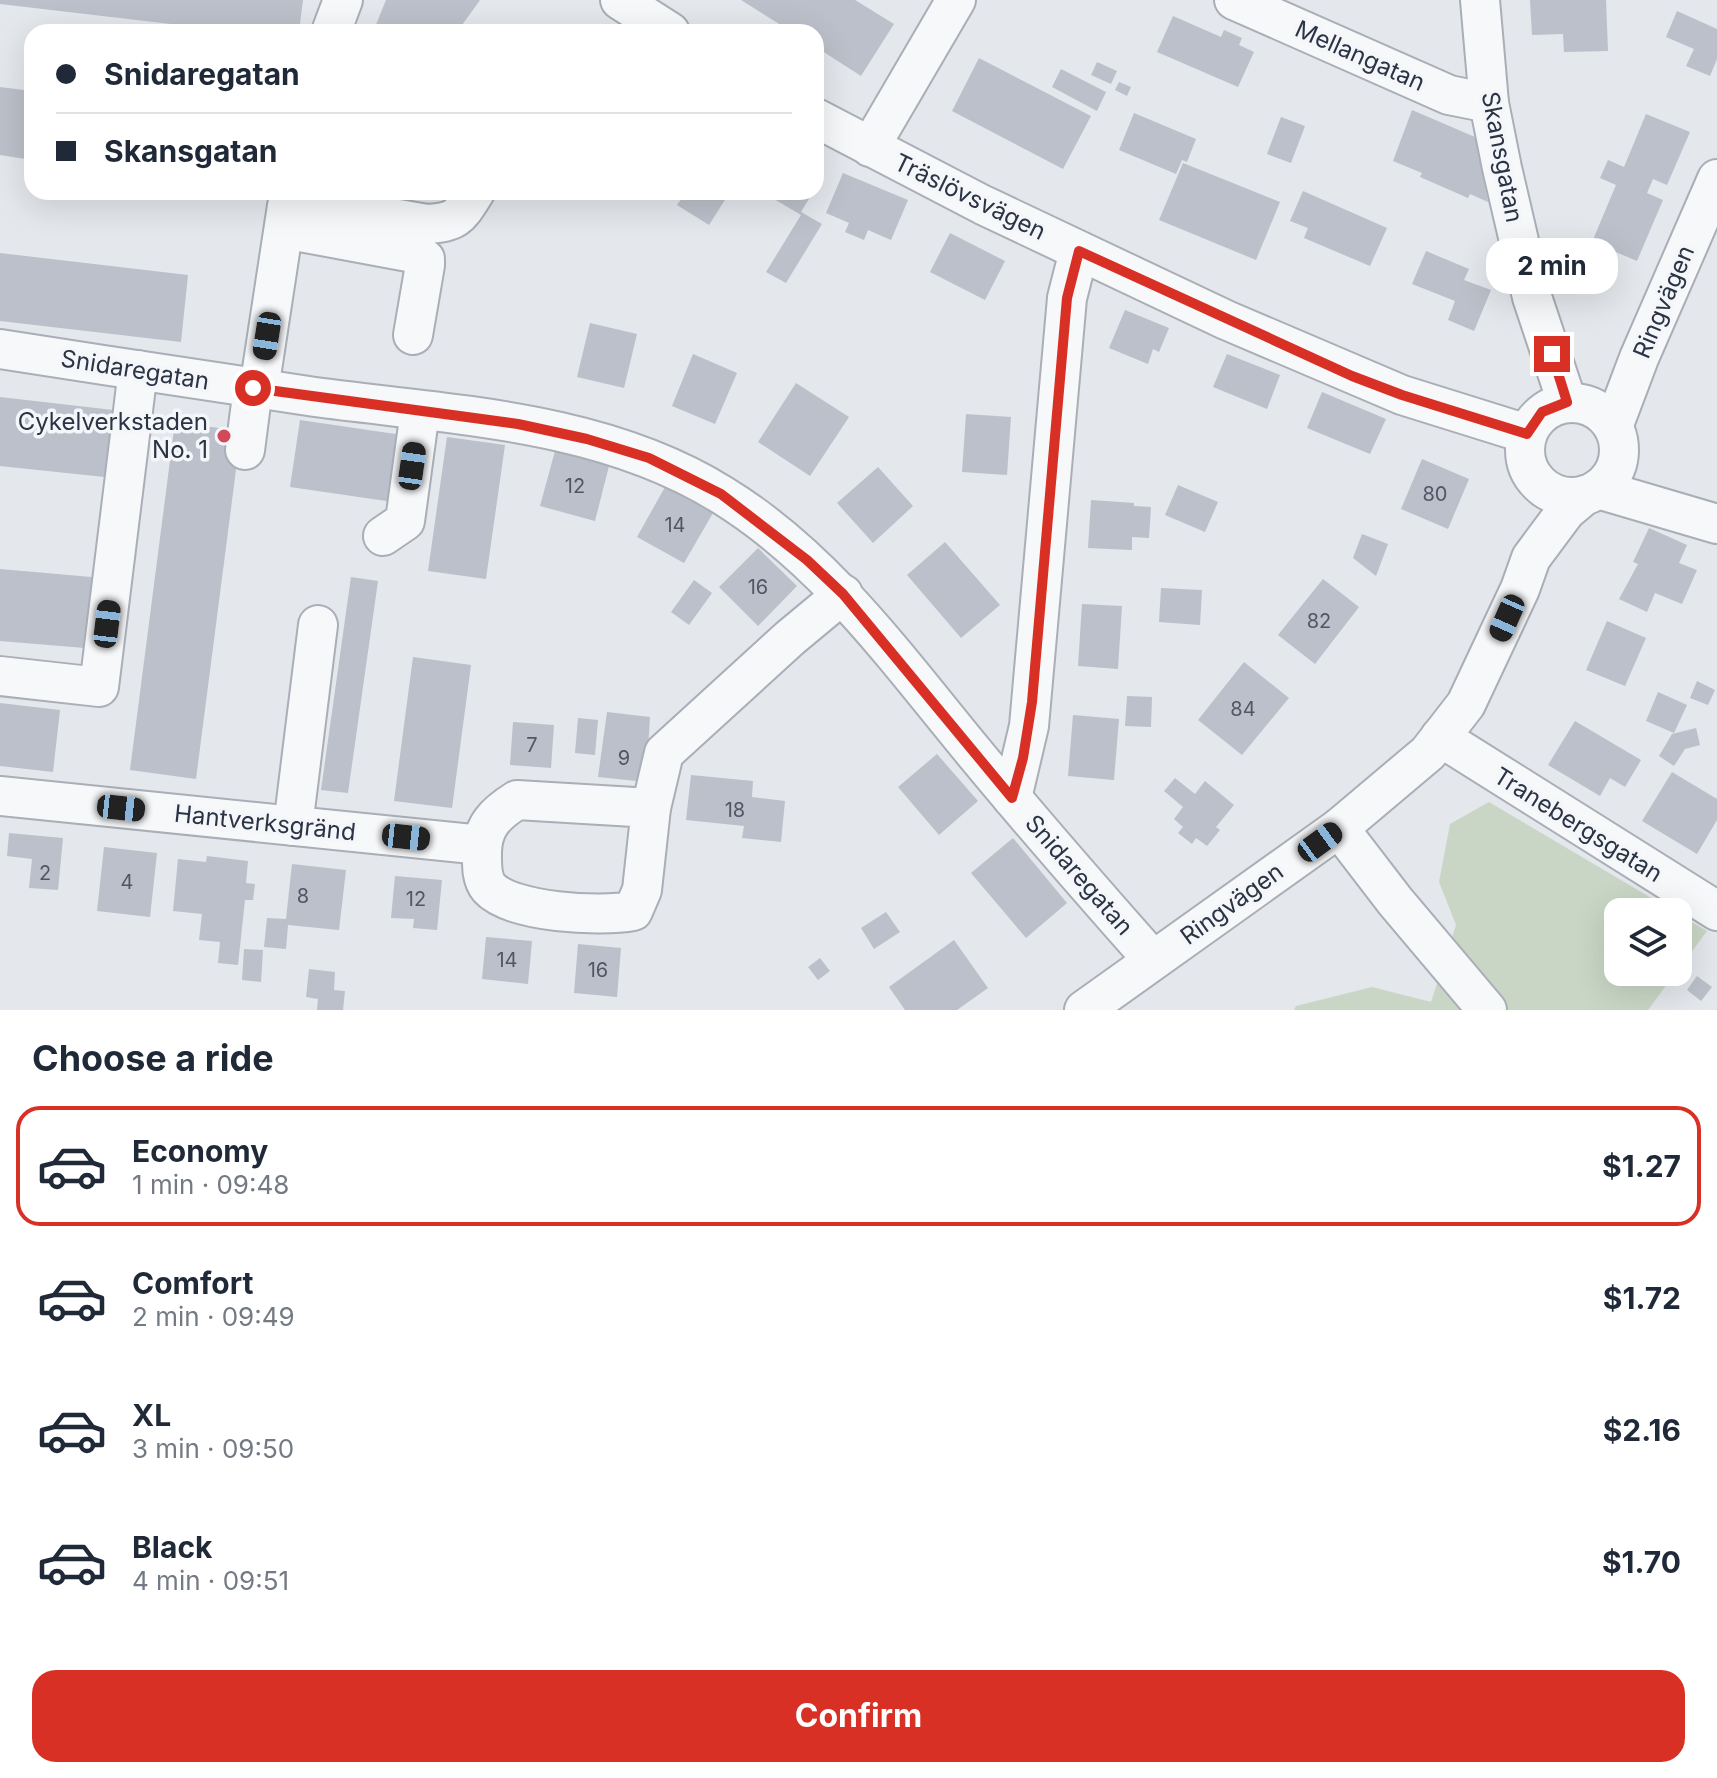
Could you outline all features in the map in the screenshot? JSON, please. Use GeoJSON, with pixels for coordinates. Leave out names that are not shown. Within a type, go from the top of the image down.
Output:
{"type":"FeatureCollection","features":[{"type":"Feature","properties":{"kind":"street"},"geometry":{"type":"LineString","coordinates":[[334,24],[343,0]]}},
{"type":"Feature","properties":{"kind":"street"},"geometry":{"type":"LineString","coordinates":[[620,0],[658,24]]}},
{"type":"Feature","properties":{"kind":"street"},"geometry":{"type":"LineString","coordinates":[[870,147],[956,0]]}},
{"type":"Feature","properties":{"kind":"street","name":"Mellangatan"},"geometry":{"type":"LineString","coordinates":[[1234,0],[1449,95],[1489,103]]}},
{"type":"Feature","properties":{"kind":"street","name":"Skansgatan"},"geometry":{"type":"LineString","coordinates":[[1480,0],[1489,103],[1532,297],[1567,402]]}},
{"type":"Feature","properties":{"kind":"street","name":"Träslövsvägen"},"geometry":{"type":"LineString","coordinates":[[824,122],[1079,251],[1352,376],[1527,434]]}},
{"type":"Feature","properties":{"kind":"street","name":"Ringvägen"},"geometry":{"type":"LineString","coordinates":[[1616,441],[1639,358],[1717,179]]}},
{"type":"Feature","properties":{"kind":"street"},"geometry":{"type":"LineString","coordinates":[[287,207],[427,224],[449,223],[470,200]]}},
{"type":"Feature","properties":{"kind":"street"},"geometry":{"type":"LineString","coordinates":[[287,207],[419,254],[425,259],[413,335]]}},
{"type":"Feature","properties":{"kind":"street"},"geometry":{"type":"LineString","coordinates":[[245,450],[287,207]]}},
{"type":"Feature","properties":{"kind":"street"},"geometry":{"type":"LineString","coordinates":[[1012,798],[1029,726],[1067,298],[1079,251]]}},
{"type":"Feature","properties":{"kind":"street","name":"Snidaregatan"},"geometry":{"type":"LineString","coordinates":[[0,349],[256,389],[537,427],[649,458],[721,494],[784,541],[843,594],[1012,798],[1153,960]]}},
{"type":"Feature","properties":{"kind":"street"},"geometry":{"type":"LineString","coordinates":[[0,676],[99,687],[138,370]]}},
{"type":"Feature","properties":{"kind":"street"},"geometry":{"type":"LineString","coordinates":[[1567,402],[1599,411],[1616,441],[1712,522],[1591,492],[1561,496],[1550,492],[1534,478],[1526,462],[1527,434],[1542,412],[1567,402]]}},
{"type":"Feature","properties":{"kind":"street"},"geometry":{"type":"LineString","coordinates":[[383,536],[405,521],[420,411]]}},
{"type":"Feature","properties":{"kind":"street"},"geometry":{"type":"LineString","coordinates":[[1591,492],[1612,475],[1616,441]]}},
{"type":"Feature","properties":{"kind":"street","name":"Ringvägen"},"geometry":{"type":"LineString","coordinates":[[1531,558],[1528,519],[1534,478]]}},
{"type":"Feature","properties":{"kind":"street","name":"Ringvägen"},"geometry":{"type":"LineString","coordinates":[[1084,1010],[1339,828],[1428,753],[1466,704],[1531,558],[1566,511],[1591,492]]}},
{"type":"Feature","properties":{"kind":"street"},"geometry":{"type":"LineString","coordinates":[[651,808],[517,800],[488,822],[482,845],[482,872],[488,887],[504,899],[545,910],[619,914],[633,911],[642,890],[651,808],[664,753],[843,594]]}},
{"type":"Feature","properties":{"kind":"street"},"geometry":{"type":"LineString","coordinates":[[293,826],[318,625]]}},
{"type":"Feature","properties":{"kind":"street","name":"Tranebergsgatan"},"geometry":{"type":"LineString","coordinates":[[1440,737],[1717,911]]}},
{"type":"Feature","properties":{"kind":"street","name":"Hantverksgränd"},"geometry":{"type":"LineString","coordinates":[[0,796],[482,845]]}},
{"type":"Feature","properties":{"kind":"street"},"geometry":{"type":"LineString","coordinates":[[1339,828],[1395,901],[1487,1010]]}},
{"type":"Feature","properties":{"kind":"green space"},"geometry":{"type":"Polygon","coordinates":[[[1489,802],[1651,898],[1604,898],[1604,986],[1666,986],[1648,1010],[1294,1010],[1296,1006],[1372,987],[1431,1002],[1456,925],[1439,882],[1450,824],[1489,802]]]}},
{"type":"Feature","properties":{"kind":"green space"},"geometry":{"type":"Polygon","coordinates":[[[1692,922],[1707,931],[1692,951],[1692,922]]]}},
{"type":"Feature","properties":{"kind":"building"},"geometry":{"type":"Polygon","coordinates":[[[0,0],[303,0],[300,24],[171,24],[0,4],[0,0]]]}},
{"type":"Feature","properties":{"kind":"building"},"geometry":{"type":"Polygon","coordinates":[[[386,0],[480,0],[463,24],[376,24],[386,0]]]}},
{"type":"Feature","properties":{"kind":"building"},"geometry":{"type":"Polygon","coordinates":[[[741,0],[855,0],[894,24],[861,76],[824,52],[824,24],[779,24],[741,0]]]}},
{"type":"Feature","properties":{"kind":"building"},"geometry":{"type":"Polygon","coordinates":[[[1530,0],[1606,0],[1608,51],[1564,52],[1563,34],[1532,35],[1530,0]]]}},
{"type":"Feature","properties":{"kind":"building"},"geometry":{"type":"Polygon","coordinates":[[[1677,11],[1717,29],[1717,59],[1710,76],[1686,66],[1694,49],[1666,37],[1677,11]]]}},
{"type":"Feature","properties":{"kind":"building"},"geometry":{"type":"Polygon","coordinates":[[[1173,16],[1221,37],[1224,30],[1242,38],[1239,45],[1254,52],[1238,87],[1157,52],[1173,16]]]}},
{"type":"Feature","properties":{"kind":"building"},"geometry":{"type":"Polygon","coordinates":[[[979,58],[1091,116],[1063,169],[952,111],[979,58]]]}},
{"type":"Feature","properties":{"kind":"building"},"geometry":{"type":"Polygon","coordinates":[[[1097,62],[1117,71],[1111,84],[1091,75],[1097,62]]]}},
{"type":"Feature","properties":{"kind":"building"},"geometry":{"type":"Polygon","coordinates":[[[1061,69],[1106,92],[1097,111],[1052,87],[1061,69]]]}},
{"type":"Feature","properties":{"kind":"building"},"geometry":{"type":"Polygon","coordinates":[[[1119,82],[1131,87],[1127,96],[1115,90],[1119,82]]]}},
{"type":"Feature","properties":{"kind":"building"},"geometry":{"type":"Polygon","coordinates":[[[0,87],[24,90],[24,159],[0,155],[0,87]]]}},
{"type":"Feature","properties":{"kind":"building"},"geometry":{"type":"Polygon","coordinates":[[[1412,110],[1475,137],[1488,202],[1470,194],[1468,198],[1420,177],[1422,173],[1393,161],[1412,110]]]}},
{"type":"Feature","properties":{"kind":"building"},"geometry":{"type":"Polygon","coordinates":[[[1134,113],[1196,139],[1187,162],[1182,160],[1176,174],[1119,150],[1134,113]]]}},
{"type":"Feature","properties":{"kind":"building"},"geometry":{"type":"Polygon","coordinates":[[[1646,114],[1690,132],[1667,185],[1653,179],[1647,193],[1663,200],[1637,261],[1592,242],[1616,185],[1600,178],[1608,160],[1624,167],[1646,114]]]}},
{"type":"Feature","properties":{"kind":"building"},"geometry":{"type":"Polygon","coordinates":[[[1281,117],[1305,126],[1291,163],[1267,154],[1281,117]]]}},
{"type":"Feature","properties":{"kind":"building"},"geometry":{"type":"Polygon","coordinates":[[[1183,163],[1280,202],[1256,260],[1159,220],[1183,163]]]}},
{"type":"Feature","properties":{"kind":"building"},"geometry":{"type":"Polygon","coordinates":[[[843,173],[908,200],[891,240],[868,230],[864,240],[845,232],[849,223],[826,213],[843,173]]]}},
{"type":"Feature","properties":{"kind":"building"},"geometry":{"type":"Polygon","coordinates":[[[1303,191],[1387,228],[1370,266],[1304,238],[1308,228],[1290,221],[1303,191]]]}},
{"type":"Feature","properties":{"kind":"building"},"geometry":{"type":"Polygon","coordinates":[[[680,200],[725,200],[709,225],[677,205],[680,200]]]}},
{"type":"Feature","properties":{"kind":"building"},"geometry":{"type":"Polygon","coordinates":[[[776,200],[808,200],[801,212],[822,224],[786,283],[766,272],[801,215],[776,200]]]}},
{"type":"Feature","properties":{"kind":"building"},"geometry":{"type":"Polygon","coordinates":[[[950,233],[1005,261],[985,300],[930,272],[950,233]]]}},
{"type":"Feature","properties":{"kind":"building"},"geometry":{"type":"Polygon","coordinates":[[[1426,251],[1469,269],[1464,280],[1491,290],[1474,331],[1448,320],[1455,301],[1412,284],[1426,251]]]}},
{"type":"Feature","properties":{"kind":"building"},"geometry":{"type":"Polygon","coordinates":[[[0,253],[188,275],[181,342],[0,321],[0,253]]]}},
{"type":"Feature","properties":{"kind":"building"},"geometry":{"type":"Polygon","coordinates":[[[1125,310],[1169,328],[1159,352],[1153,349],[1148,364],[1109,348],[1125,310]]]}},
{"type":"Feature","properties":{"kind":"building"},"geometry":{"type":"Polygon","coordinates":[[[590,323],[637,334],[624,388],[577,377],[590,323]]]}},
{"type":"Feature","properties":{"kind":"building"},"geometry":{"type":"Polygon","coordinates":[[[693,354],[737,373],[715,424],[672,406],[693,354]]]}},
{"type":"Feature","properties":{"kind":"building"},"geometry":{"type":"Polygon","coordinates":[[[1227,354],[1280,375],[1267,409],[1213,387],[1227,354]]]}},
{"type":"Feature","properties":{"kind":"building"},"geometry":{"type":"Polygon","coordinates":[[[796,383],[849,417],[810,476],[758,442],[796,383]]]}},
{"type":"Feature","properties":{"kind":"building"},"geometry":{"type":"Polygon","coordinates":[[[1322,392],[1386,419],[1370,454],[1307,428],[1322,392]]]}},
{"type":"Feature","properties":{"kind":"building"},"geometry":{"type":"Polygon","coordinates":[[[0,397],[122,411],[114,478],[0,466],[0,397]]]}},
{"type":"Feature","properties":{"kind":"building"},"geometry":{"type":"Polygon","coordinates":[[[966,414],[1011,417],[1007,475],[962,472],[966,414]]]}},
{"type":"Feature","properties":{"kind":"building"},"geometry":{"type":"Polygon","coordinates":[[[300,420],[409,436],[400,503],[290,487],[300,420]]]}},
{"type":"Feature","properties":{"kind":"building"},"geometry":{"type":"Polygon","coordinates":[[[175,422],[241,431],[196,779],[130,770],[175,422]]]}},
{"type":"Feature","properties":{"kind":"building"},"geometry":{"type":"Polygon","coordinates":[[[447,437],[505,445],[486,579],[428,571],[447,437]]]}},
{"type":"Feature","properties":{"kind":"building"},"geometry":{"type":"Polygon","coordinates":[[[555,451],[609,466],[595,521],[540,506],[555,451]]]}},
{"type":"Feature","properties":{"kind":"building"},"geometry":{"type":"Polygon","coordinates":[[[1422,459],[1469,479],[1448,529],[1401,509],[1422,459]]]}},
{"type":"Feature","properties":{"kind":"building"},"geometry":{"type":"Polygon","coordinates":[[[878,467],[913,506],[873,543],[837,503],[878,467]]]}},
{"type":"Feature","properties":{"kind":"building"},"geometry":{"type":"Polygon","coordinates":[[[1178,485],[1218,502],[1205,532],[1165,515],[1178,485]]]}},
{"type":"Feature","properties":{"kind":"building"},"geometry":{"type":"Polygon","coordinates":[[[665,487],[713,513],[684,563],[637,537],[665,487]]]}},
{"type":"Feature","properties":{"kind":"building"},"geometry":{"type":"Polygon","coordinates":[[[1091,500],[1151,507],[1149,538],[1132,537],[1132,550],[1088,548],[1091,500]]]}},
{"type":"Feature","properties":{"kind":"building"},"geometry":{"type":"Polygon","coordinates":[[[1649,528],[1687,545],[1679,563],[1697,570],[1682,604],[1655,593],[1647,612],[1619,599],[1638,564],[1633,562],[1649,528]]]}},
{"type":"Feature","properties":{"kind":"building"},"geometry":{"type":"Polygon","coordinates":[[[1362,534],[1388,544],[1376,576],[1353,558],[1362,534]]]}},
{"type":"Feature","properties":{"kind":"building"},"geometry":{"type":"Polygon","coordinates":[[[945,542],[1000,605],[961,638],[907,575],[945,542]]]}},
{"type":"Feature","properties":{"kind":"building"},"geometry":{"type":"Polygon","coordinates":[[[758,548],[797,586],[758,626],[719,587],[758,548]]]}},
{"type":"Feature","properties":{"kind":"building"},"geometry":{"type":"Polygon","coordinates":[[[0,569],[103,578],[97,649],[0,641],[0,569]]]}},
{"type":"Feature","properties":{"kind":"building"},"geometry":{"type":"Polygon","coordinates":[[[351,577],[378,581],[348,793],[321,790],[351,577]]]}},
{"type":"Feature","properties":{"kind":"building"},"geometry":{"type":"Polygon","coordinates":[[[1323,579],[1359,607],[1315,664],[1278,635],[1323,579]]]}},
{"type":"Feature","properties":{"kind":"building"},"geometry":{"type":"Polygon","coordinates":[[[694,580],[712,593],[689,625],[671,612],[694,580]]]}},
{"type":"Feature","properties":{"kind":"building"},"geometry":{"type":"Polygon","coordinates":[[[1161,588],[1202,590],[1200,625],[1159,622],[1161,588]]]}},
{"type":"Feature","properties":{"kind":"building"},"geometry":{"type":"Polygon","coordinates":[[[1082,604],[1122,606],[1118,669],[1078,666],[1082,604]]]}},
{"type":"Feature","properties":{"kind":"building"},"geometry":{"type":"Polygon","coordinates":[[[1607,621],[1646,638],[1625,686],[1586,670],[1607,621]]]}},
{"type":"Feature","properties":{"kind":"building"},"geometry":{"type":"Polygon","coordinates":[[[413,657],[471,665],[452,808],[394,801],[413,657]]]}},
{"type":"Feature","properties":{"kind":"building"},"geometry":{"type":"Polygon","coordinates":[[[1244,662],[1289,698],[1242,755],[1198,720],[1244,662]]]}},
{"type":"Feature","properties":{"kind":"building"},"geometry":{"type":"Polygon","coordinates":[[[1697,681],[1715,690],[1708,705],[1690,698],[1697,681]]]}},
{"type":"Feature","properties":{"kind":"building"},"geometry":{"type":"Polygon","coordinates":[[[1658,692],[1687,705],[1674,733],[1646,721],[1658,692]]]}},
{"type":"Feature","properties":{"kind":"building"},"geometry":{"type":"Polygon","coordinates":[[[1127,696],[1152,697],[1151,727],[1125,726],[1127,696]]]}},
{"type":"Feature","properties":{"kind":"building"},"geometry":{"type":"Polygon","coordinates":[[[0,703],[60,710],[53,772],[0,766],[0,703]]]}},
{"type":"Feature","properties":{"kind":"building"},"geometry":{"type":"Polygon","coordinates":[[[607,712],[650,717],[646,782],[598,777],[607,712]]]}},
{"type":"Feature","properties":{"kind":"building"},"geometry":{"type":"Polygon","coordinates":[[[1073,715],[1119,719],[1114,780],[1068,776],[1073,715]]]}},
{"type":"Feature","properties":{"kind":"building"},"geometry":{"type":"Polygon","coordinates":[[[578,718],[598,720],[595,755],[575,753],[578,718]]]}},
{"type":"Feature","properties":{"kind":"building"},"geometry":{"type":"Polygon","coordinates":[[[1575,721],[1641,760],[1625,787],[1610,778],[1600,796],[1548,765],[1575,721]]]}},
{"type":"Feature","properties":{"kind":"building"},"geometry":{"type":"Polygon","coordinates":[[[513,722],[554,725],[551,768],[510,765],[513,722]]]}},
{"type":"Feature","properties":{"kind":"building"},"geometry":{"type":"Polygon","coordinates":[[[1696,728],[1700,745],[1685,749],[1674,766],[1659,756],[1672,734],[1696,728]]]}},
{"type":"Feature","properties":{"kind":"building"},"geometry":{"type":"Polygon","coordinates":[[[937,754],[978,801],[939,835],[898,787],[937,754]]]}},
{"type":"Feature","properties":{"kind":"building"},"geometry":{"type":"Polygon","coordinates":[[[1672,772],[1717,799],[1717,820],[1697,854],[1642,821],[1672,772]]]}},
{"type":"Feature","properties":{"kind":"building"},"geometry":{"type":"Polygon","coordinates":[[[691,775],[753,781],[752,797],[785,801],[781,842],[742,838],[744,826],[686,820],[691,775]]]}},
{"type":"Feature","properties":{"kind":"building"},"geometry":{"type":"Polygon","coordinates":[[[1175,778],[1195,794],[1205,781],[1234,805],[1216,827],[1220,830],[1207,846],[1196,838],[1192,844],[1178,833],[1183,827],[1174,819],[1183,807],[1164,791],[1175,778]]]}},
{"type":"Feature","properties":{"kind":"building"},"geometry":{"type":"Polygon","coordinates":[[[9,833],[63,838],[58,890],[29,888],[32,859],[7,856],[9,833]]]}},
{"type":"Feature","properties":{"kind":"building"},"geometry":{"type":"Polygon","coordinates":[[[1013,838],[1067,903],[1026,938],[971,873],[1013,838]]]}},
{"type":"Feature","properties":{"kind":"building"},"geometry":{"type":"Polygon","coordinates":[[[104,847],[157,853],[150,917],[97,911],[104,847]]]}},
{"type":"Feature","properties":{"kind":"building"},"geometry":{"type":"Polygon","coordinates":[[[207,856],[248,861],[246,883],[255,884],[253,900],[245,900],[238,965],[218,963],[220,942],[199,940],[202,914],[173,911],[178,859],[206,862],[207,856]]]}},
{"type":"Feature","properties":{"kind":"building"},"geometry":{"type":"Polygon","coordinates":[[[292,864],[346,870],[339,930],[288,925],[286,949],[264,947],[267,918],[286,919],[292,864]]]}},
{"type":"Feature","properties":{"kind":"building"},"geometry":{"type":"Polygon","coordinates":[[[395,876],[442,880],[437,930],[413,928],[414,919],[391,918],[395,876]]]}},
{"type":"Feature","properties":{"kind":"building"},"geometry":{"type":"Polygon","coordinates":[[[886,912],[900,932],[874,949],[861,928],[886,912]]]}},
{"type":"Feature","properties":{"kind":"building"},"geometry":{"type":"Polygon","coordinates":[[[486,937],[532,941],[528,984],[482,979],[486,937]]]}},
{"type":"Feature","properties":{"kind":"building"},"geometry":{"type":"Polygon","coordinates":[[[954,940],[988,988],[957,1010],[905,1010],[889,987],[954,940]]]}},
{"type":"Feature","properties":{"kind":"building"},"geometry":{"type":"Polygon","coordinates":[[[578,944],[621,948],[617,997],[574,993],[578,944]]]}},
{"type":"Feature","properties":{"kind":"building"},"geometry":{"type":"Polygon","coordinates":[[[244,949],[263,950],[261,982],[242,980],[244,949]]]}},
{"type":"Feature","properties":{"kind":"building"},"geometry":{"type":"Polygon","coordinates":[[[820,958],[830,971],[818,980],[808,967],[820,958]]]}},
{"type":"Feature","properties":{"kind":"building"},"geometry":{"type":"Polygon","coordinates":[[[309,969],[335,972],[334,990],[345,991],[343,1010],[317,1010],[318,999],[306,997],[309,969]]]}},
{"type":"Feature","properties":{"kind":"building"},"geometry":{"type":"Polygon","coordinates":[[[1697,976],[1712,987],[1701,1001],[1687,990],[1697,976]]]}},
{"type":"Feature","properties":{"kind":"place","name":"Cykelverkstaden No. 1"},"geometry":{"type":"Point","coordinates":[224,436]}},
{"type":"Feature","properties":{"kind":"route"},"geometry":{"type":"LineString","coordinates":[[253,388],[537,427],[649,458],[721,494],[773,532],[843,594],[1012,798],[1029,726],[1067,298],[1079,251],[1352,376],[1455,413],[1527,434],[1542,412],[1567,402],[1552,354]]}}]}
